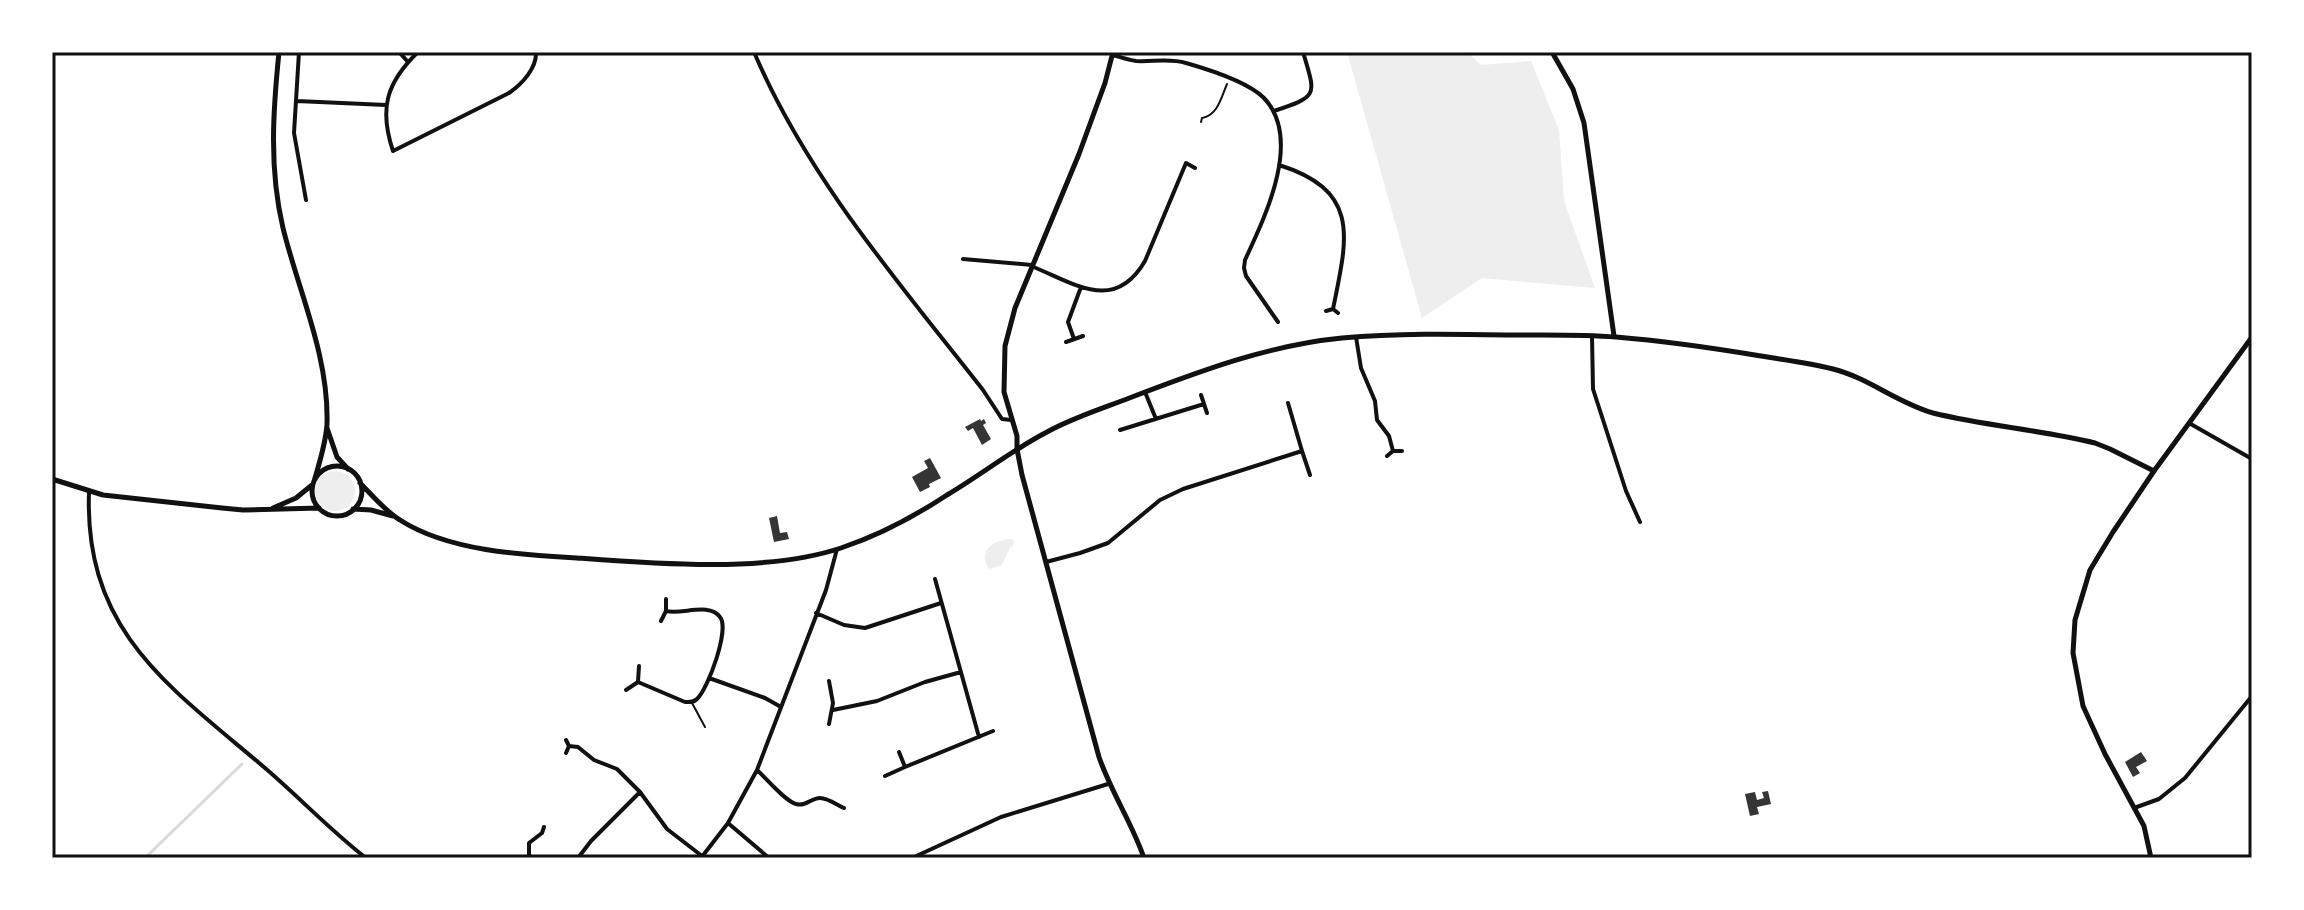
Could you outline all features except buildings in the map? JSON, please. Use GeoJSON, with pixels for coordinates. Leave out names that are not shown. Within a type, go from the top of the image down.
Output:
{"type":"FeatureCollection","features":[{"type":"Feature","properties":{"kind":"main road"},"geometry":{"type":"LineString","coordinates":[[279,52],[272,149],[283,227],[315,335],[326,385],[327,427],[312,493],[319,508]]}},
{"type":"Feature","properties":{"kind":"main road"},"geometry":{"type":"LineString","coordinates":[[1552,52],[1573,89],[1584,123],[1614,336]]}},
{"type":"Feature","properties":{"kind":"main road"},"geometry":{"type":"LineString","coordinates":[[1113,53],[1079,154],[1015,308],[1005,346],[1004,392],[1099,757],[1108,784],[1144,858]]}},
{"type":"Feature","properties":{"kind":"main road"},"geometry":{"type":"LineString","coordinates":[[52,479],[89,492],[222,508],[319,508],[331,515],[353,509],[371,510],[394,517],[429,536],[453,543],[547,557],[748,563],[813,556],[837,549],[944,497],[1050,430],[1235,360],[1306,343],[1356,337],[1434,335],[1614,336],[1832,368],[1863,379],[1905,402],[1932,412],[2095,443],[2154,471]]}},
{"type":"Feature","properties":{"kind":"main road"},"geometry":{"type":"LineString","coordinates":[[2151,858],[2144,826],[2083,706],[2073,653],[2075,620],[2090,570],[2113,532],[2252,337]]}},
{"type":"Feature","properties":{"kind":"main road"},"geometry":{"type":"LineString","coordinates":[[327,427],[337,457],[394,517]]}},
{"type":"Feature","properties":{"kind":"main road"},"geometry":{"type":"LineString","coordinates":[[268,509],[296,498],[320,472],[334,466],[348,469]]}},
{"type":"Feature","properties":{"kind":"main road"},"geometry":{"type":"LineString","coordinates":[[353,509],[360,497],[360,483]]}},
{"type":"Feature","properties":{"kind":"street"},"geometry":{"type":"LineString","coordinates":[[299,52],[294,133],[306,200]]}},
{"type":"Feature","properties":{"kind":"street"},"geometry":{"type":"LineString","coordinates":[[399,52],[408,62]]}},
{"type":"Feature","properties":{"kind":"street"},"geometry":{"type":"LineString","coordinates":[[418,52],[392,87],[386,105],[385,124],[393,151],[509,93],[519,86],[533,67],[536,52]]}},
{"type":"Feature","properties":{"kind":"street"},"geometry":{"type":"LineString","coordinates":[[754,52],[790,122],[843,210],[1002,419],[1011,420]]}},
{"type":"Feature","properties":{"kind":"street"},"geometry":{"type":"LineString","coordinates":[[1274,111],[1304,101],[1310,95],[1313,86],[1303,52]]}},
{"type":"Feature","properties":{"kind":"street"},"geometry":{"type":"LineString","coordinates":[[1113,53],[1135,61],[1181,62],[1229,79],[1251,88],[1274,111],[1280,128],[1279,165],[1268,211],[1244,268],[1246,276],[1278,322]]}},
{"type":"Feature","properties":{"kind":"street"},"geometry":{"type":"LineString","coordinates":[[296,101],[386,105]]}},
{"type":"Feature","properties":{"kind":"street"},"geometry":{"type":"LineString","coordinates":[[963,259],[1032,265],[1081,287],[1097,292],[1112,290],[1126,284],[1138,273],[1186,163],[1195,168]]}},
{"type":"Feature","properties":{"kind":"street"},"geometry":{"type":"LineString","coordinates":[[1279,165],[1317,182],[1331,193],[1341,210],[1344,235],[1332,311]]}},
{"type":"Feature","properties":{"kind":"street"},"geometry":{"type":"LineString","coordinates":[[1074,339],[1068,322],[1081,287]]}},
{"type":"Feature","properties":{"kind":"street"},"geometry":{"type":"LineString","coordinates":[[1066,342],[1083,336]]}},
{"type":"Feature","properties":{"kind":"street"},"geometry":{"type":"LineString","coordinates":[[1592,336],[1593,389],[1626,491],[1640,522]]}},
{"type":"Feature","properties":{"kind":"street"},"geometry":{"type":"LineString","coordinates":[[1356,337],[1361,368],[1375,401],[1377,420],[1389,436],[1393,451]]}},
{"type":"Feature","properties":{"kind":"street"},"geometry":{"type":"LineString","coordinates":[[1145,392],[1156,419]]}},
{"type":"Feature","properties":{"kind":"street"},"geometry":{"type":"LineString","coordinates":[[1201,395],[1207,413]]}},
{"type":"Feature","properties":{"kind":"street"},"geometry":{"type":"LineString","coordinates":[[1288,403],[1310,475]]}},
{"type":"Feature","properties":{"kind":"street"},"geometry":{"type":"LineString","coordinates":[[1120,430],[1204,404]]}},
{"type":"Feature","properties":{"kind":"street"},"geometry":{"type":"LineString","coordinates":[[2189,423],[2252,459]]}},
{"type":"Feature","properties":{"kind":"street"},"geometry":{"type":"LineString","coordinates":[[1046,562],[1108,543],[1160,500],[1183,489],[1302,451]]}},
{"type":"Feature","properties":{"kind":"street"},"geometry":{"type":"LineString","coordinates":[[1387,456],[1393,451],[1402,451]]}},
{"type":"Feature","properties":{"kind":"street"},"geometry":{"type":"LineString","coordinates":[[89,492],[88,525],[97,571],[114,616],[126,635],[182,697],[366,858]]}},
{"type":"Feature","properties":{"kind":"street"},"geometry":{"type":"LineString","coordinates":[[569,746],[578,747],[594,760],[617,769],[640,792],[667,829],[702,857],[728,823],[757,770],[826,590],[837,549]]}},
{"type":"Feature","properties":{"kind":"street"},"geometry":{"type":"LineString","coordinates":[[935,579],[979,737]]}},
{"type":"Feature","properties":{"kind":"street"},"geometry":{"type":"LineString","coordinates":[[661,621],[666,611],[666,599]]}},
{"type":"Feature","properties":{"kind":"street"},"geometry":{"type":"LineString","coordinates":[[816,613],[844,625],[865,628],[941,603]]}},
{"type":"Feature","properties":{"kind":"street"},"geometry":{"type":"LineString","coordinates":[[638,682],[685,702],[692,702],[698,699],[709,678],[723,634],[724,624],[720,616],[707,610],[666,611]]}},
{"type":"Feature","properties":{"kind":"street"},"geometry":{"type":"LineString","coordinates":[[638,682],[639,666]]}},
{"type":"Feature","properties":{"kind":"street"},"geometry":{"type":"LineString","coordinates":[[833,710],[877,701],[961,672]]}},
{"type":"Feature","properties":{"kind":"street"},"geometry":{"type":"LineString","coordinates":[[709,678],[782,707]]}},
{"type":"Feature","properties":{"kind":"street"},"geometry":{"type":"LineString","coordinates":[[829,681],[833,710],[829,724]]}},
{"type":"Feature","properties":{"kind":"street"},"geometry":{"type":"LineString","coordinates":[[626,690],[638,682]]}},
{"type":"Feature","properties":{"kind":"street"},"geometry":{"type":"LineString","coordinates":[[2134,808],[2159,799],[2185,778],[2252,696]]}},
{"type":"Feature","properties":{"kind":"street"},"geometry":{"type":"LineString","coordinates":[[885,776],[993,731]]}},
{"type":"Feature","properties":{"kind":"street"},"geometry":{"type":"LineString","coordinates":[[566,740],[569,746],[566,753]]}},
{"type":"Feature","properties":{"kind":"street"},"geometry":{"type":"LineString","coordinates":[[899,752],[905,767]]}},
{"type":"Feature","properties":{"kind":"street"},"geometry":{"type":"LineString","coordinates":[[757,770],[798,805],[823,798],[844,808]]}},
{"type":"Feature","properties":{"kind":"street"},"geometry":{"type":"LineString","coordinates":[[912,858],[1001,817],[1108,784]]}},
{"type":"Feature","properties":{"kind":"street"},"geometry":{"type":"LineString","coordinates":[[578,858],[600,831],[640,792]]}},
{"type":"Feature","properties":{"kind":"street"},"geometry":{"type":"LineString","coordinates":[[728,823],[769,858]]}},
{"type":"Feature","properties":{"kind":"street"},"geometry":{"type":"LineString","coordinates":[[531,857],[529,843],[542,833],[544,827]]}},
{"type":"Feature","properties":{"kind":"street"},"geometry":{"type":"LineString","coordinates":[[521,852],[531,857]]}},
{"type":"Feature","properties":{"kind":"lane"},"geometry":{"type":"LineString","coordinates":[[692,702],[705,727]]}},
{"type":"Feature","properties":{"kind":"path"},"geometry":{"type":"LineString","coordinates":[[1201,122],[1202,118],[1216,111],[1229,79]]}},
{"type":"Feature","properties":{"kind":"shaded area"},"geometry":{"type":"Polygon","coordinates":[[[1347,52],[1467,52],[1481,65],[1531,61],[1559,130],[1564,201],[1595,288],[1482,278],[1422,318],[1347,52]]]}},
{"type":"Feature","properties":{"kind":"shaded area"},"geometry":{"type":"Polygon","coordinates":[[[335,471],[349,477],[355,491],[349,505],[335,511],[321,505],[315,491],[321,477],[335,471]]]}},
{"type":"Feature","properties":{"kind":"shaded area"},"geometry":{"type":"Polygon","coordinates":[[[1012,539],[1013,546],[1002,565],[989,569],[985,557],[989,547],[1012,539]]]}},
{"type":"Feature","properties":{"kind":"waterway"},"geometry":{"type":"LineString","coordinates":[[145,858],[242,764]]}}]}
